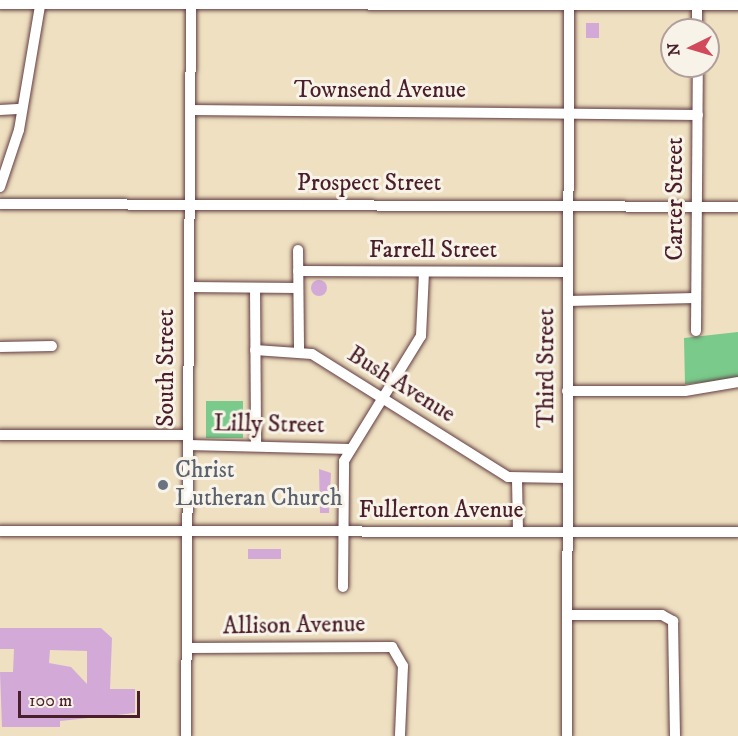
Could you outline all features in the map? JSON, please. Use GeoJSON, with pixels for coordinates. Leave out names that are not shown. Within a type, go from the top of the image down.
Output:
{"type":"FeatureCollection","features":[{"type":"Feature","properties":{"kind":"highway"},"geometry":{"type":"LineString","coordinates":[[0,1],[738,2]]}},
{"type":"Feature","properties":{"kind":"street"},"geometry":{"type":"LineString","coordinates":[[0,187],[22,109],[41,0]]}},
{"type":"Feature","properties":{"kind":"street","name":"South Street"},"geometry":{"type":"LineString","coordinates":[[186,736],[190,1]]}},
{"type":"Feature","properties":{"kind":"street","name":"Third Street"},"geometry":{"type":"LineString","coordinates":[[567,736],[570,1]]}},
{"type":"Feature","properties":{"kind":"street"},"geometry":{"type":"LineString","coordinates":[[696,1],[697,18]]}},
{"type":"Feature","properties":{"kind":"street","name":"Carter Street"},"geometry":{"type":"LineString","coordinates":[[696,332],[698,78]]}},
{"type":"Feature","properties":{"kind":"street"},"geometry":{"type":"LineString","coordinates":[[0,110],[22,109]]}},
{"type":"Feature","properties":{"kind":"street","name":"Townsend Avenue"},"geometry":{"type":"LineString","coordinates":[[190,110],[698,115]]}},
{"type":"Feature","properties":{"kind":"street","name":"Prospect Street"},"geometry":{"type":"LineString","coordinates":[[0,204],[738,207]]}},
{"type":"Feature","properties":{"kind":"street"},"geometry":{"type":"LineString","coordinates":[[255,350],[299,350],[298,250]]}},
{"type":"Feature","properties":{"kind":"street","name":"Farrell Street"},"geometry":{"type":"LineString","coordinates":[[298,271],[568,272]]}},
{"type":"Feature","properties":{"kind":"street"},"geometry":{"type":"LineString","coordinates":[[343,587],[343,467],[350,449],[421,336],[424,272]]}},
{"type":"Feature","properties":{"kind":"street"},"geometry":{"type":"LineString","coordinates":[[189,287],[298,288]]}},
{"type":"Feature","properties":{"kind":"street"},"geometry":{"type":"LineString","coordinates":[[255,288],[256,446]]}},
{"type":"Feature","properties":{"kind":"street"},"geometry":{"type":"LineString","coordinates":[[568,301],[696,298]]}},
{"type":"Feature","properties":{"kind":"street"},"geometry":{"type":"LineString","coordinates":[[0,347],[52,346]]}},
{"type":"Feature","properties":{"kind":"street","name":"Bush Avenue"},"geometry":{"type":"LineString","coordinates":[[299,350],[518,479]]}},
{"type":"Feature","properties":{"kind":"street"},"geometry":{"type":"LineString","coordinates":[[567,391],[685,391],[738,382]]}},
{"type":"Feature","properties":{"kind":"street","name":"Lilly Street"},"geometry":{"type":"LineString","coordinates":[[0,435],[188,440],[256,446],[350,449]]}},
{"type":"Feature","properties":{"kind":"street"},"geometry":{"type":"LineString","coordinates":[[518,532],[518,479],[567,478]]}},
{"type":"Feature","properties":{"kind":"street","name":"Fullerton Avenue"},"geometry":{"type":"LineString","coordinates":[[0,531],[738,532]]}},
{"type":"Feature","properties":{"kind":"street"},"geometry":{"type":"LineString","coordinates":[[567,615],[669,617],[676,625],[675,736]]}},
{"type":"Feature","properties":{"kind":"street","name":"Allison Avenue"},"geometry":{"type":"LineString","coordinates":[[187,648],[382,646],[400,653],[400,736]]}},
{"type":"Feature","properties":{"kind":"green space"},"geometry":{"type":"Polygon","coordinates":[[[738,332],[738,379],[685,384],[684,338],[738,332]]]}},
{"type":"Feature","properties":{"kind":"green space"},"geometry":{"type":"Polygon","coordinates":[[[206,401],[243,401],[243,438],[206,438],[206,401]]]}},
{"type":"Feature","properties":{"kind":"building"},"geometry":{"type":"Polygon","coordinates":[[[586,23],[599,23],[599,38],[586,38],[586,23]]]}},
{"type":"Feature","properties":{"kind":"building"},"geometry":{"type":"Polygon","coordinates":[[[319,280],[327,288],[319,296],[311,288],[319,280]]]}},
{"type":"Feature","properties":{"kind":"building"},"geometry":{"type":"Polygon","coordinates":[[[319,469],[331,473],[329,513],[320,513],[319,469]]]}},
{"type":"Feature","properties":{"kind":"building"},"geometry":{"type":"Polygon","coordinates":[[[248,549],[281,549],[281,559],[248,559],[248,549]]]}},
{"type":"Feature","properties":{"kind":"building"},"geometry":{"type":"Polygon","coordinates":[[[0,628],[101,628],[112,638],[110,689],[135,689],[135,713],[60,721],[60,727],[2,727],[0,672],[13,672],[14,649],[0,649],[0,628]],[[50,650],[49,663],[71,667],[87,684],[87,651],[50,650]]]}},
{"type":"Feature","properties":{"kind":"place","name":"Christ Lutheran Church"},"geometry":{"type":"Point","coordinates":[163,485]}}]}
